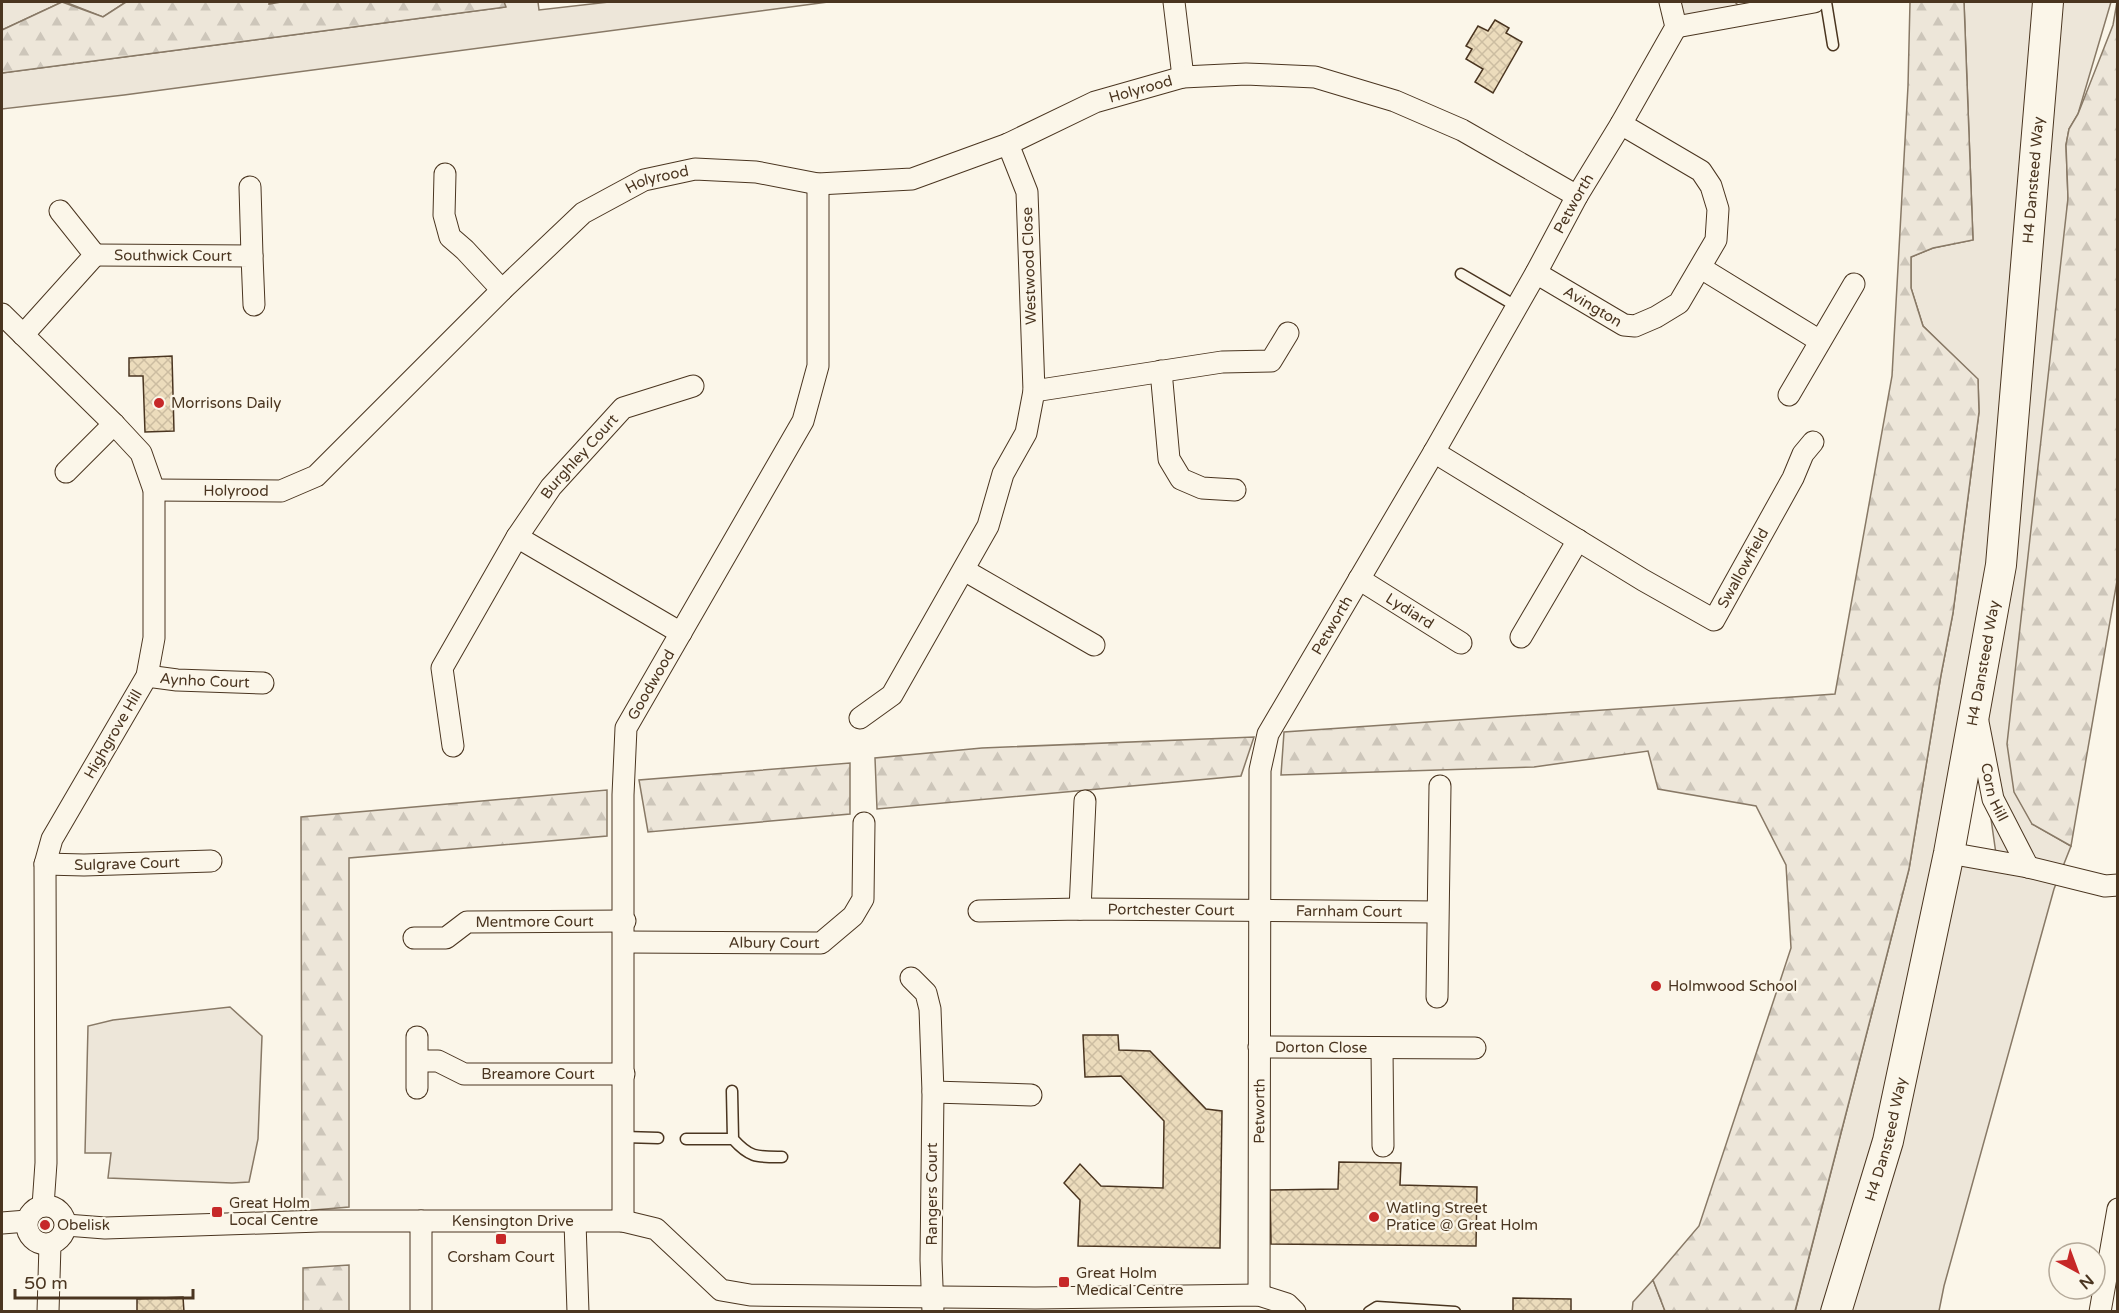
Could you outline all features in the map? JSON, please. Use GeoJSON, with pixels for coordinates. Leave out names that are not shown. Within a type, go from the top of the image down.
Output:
{"type":"FeatureCollection","features":[{"type":"Feature","properties":{"kind":"street","name":"Holyrood"},"geometry":{"type":"LineString","coordinates":[[154,490],[282,491],[316,476],[501,290],[583,213],[644,180],[695,169],[756,172],[818,184],[912,179],[1008,144],[1095,102],[1183,77],[1174,2]]}},
{"type":"Feature","properties":{"kind":"street"},"geometry":{"type":"LineString","coordinates":[[1670,2],[1676,27],[1814,2]]}},
{"type":"Feature","properties":{"kind":"street","name":"H4 Dansteed Way"},"geometry":{"type":"LineString","coordinates":[[1836,1311],[1888,1142],[1948,853],[2001,565],[2048,7]]}},
{"type":"Feature","properties":{"kind":"street","name":"Petworth"},"geometry":{"type":"LineString","coordinates":[[1259,1295],[1260,770],[1268,734],[1434,452],[1536,273],[1576,196],[1621,124],[1676,27]]}},
{"type":"Feature","properties":{"kind":"street"},"geometry":{"type":"LineString","coordinates":[[1183,77],[1246,74],[1315,77],[1395,101],[1462,130],[1576,196]]}},
{"type":"Feature","properties":{"kind":"street","name":"Avington"},"geometry":{"type":"LineString","coordinates":[[1536,273],[1624,325],[1635,326],[1679,303],[1701,268],[1716,240],[1718,209],[1711,186],[1701,171],[1621,124]]}},
{"type":"Feature","properties":{"kind":"street","name":"Westwood Close"},"geometry":{"type":"LineString","coordinates":[[860,718],[892,695],[988,526],[1003,474],[1026,433],[1034,392],[1027,192],[1008,144]]}},
{"type":"Feature","properties":{"kind":"street"},"geometry":{"type":"LineString","coordinates":[[445,174],[444,215],[450,237],[501,290]]}},
{"type":"Feature","properties":{"kind":"street","name":"Goodwood"},"geometry":{"type":"LineString","coordinates":[[623,1221],[625,921],[623,795],[626,728],[803,422],[818,366],[818,184]]}},
{"type":"Feature","properties":{"kind":"street","name":"Southwick Court"},"geometry":{"type":"LineString","coordinates":[[250,187],[254,305]]}},
{"type":"Feature","properties":{"kind":"street","name":"Southwick Court"},"geometry":{"type":"LineString","coordinates":[[60,211],[96,255]]}},
{"type":"Feature","properties":{"kind":"street","name":"Southwick Court"},"geometry":{"type":"LineString","coordinates":[[23,335],[96,255],[252,255]]}},
{"type":"Feature","properties":{"kind":"street"},"geometry":{"type":"LineString","coordinates":[[1701,268],[1820,340]]}},
{"type":"Feature","properties":{"kind":"street"},"geometry":{"type":"LineString","coordinates":[[1788,395],[1854,284]]}},
{"type":"Feature","properties":{"kind":"street","name":"Highgrove Hill"},"geometry":{"type":"LineString","coordinates":[[2,314],[141,453],[154,490],[154,639],[147,676],[52,839],[45,864],[46,1163],[43,1206]]}},
{"type":"Feature","properties":{"kind":"street"},"geometry":{"type":"LineString","coordinates":[[1034,392],[1222,362],[1271,361],[1288,333]]}},
{"type":"Feature","properties":{"kind":"street"},"geometry":{"type":"LineString","coordinates":[[1161,371],[1169,459],[1181,478],[1202,488],[1235,490]]}},
{"type":"Feature","properties":{"kind":"street","name":"Burghley Court"},"geometry":{"type":"LineString","coordinates":[[453,746],[442,668],[518,537],[551,487],[623,408],[693,386]]}},
{"type":"Feature","properties":{"kind":"street"},"geometry":{"type":"LineString","coordinates":[[66,472],[114,424]]}},
{"type":"Feature","properties":{"kind":"street","name":"Swallowfield"},"geometry":{"type":"LineString","coordinates":[[1434,452],[1714,620],[1793,478],[1803,454],[1813,442]]}},
{"type":"Feature","properties":{"kind":"street"},"geometry":{"type":"LineString","coordinates":[[518,537],[681,633]]}},
{"type":"Feature","properties":{"kind":"street"},"geometry":{"type":"LineString","coordinates":[[1521,636],[1578,540]]}},
{"type":"Feature","properties":{"kind":"street"},"geometry":{"type":"LineString","coordinates":[[964,570],[1094,645]]}},
{"type":"Feature","properties":{"kind":"street","name":"Lydiard"},"geometry":{"type":"LineString","coordinates":[[1359,579],[1461,643]]}},
{"type":"Feature","properties":{"kind":"street","name":"Aynho Court"},"geometry":{"type":"LineString","coordinates":[[147,676],[177,680],[262,682]]}},
{"type":"Feature","properties":{"kind":"street","name":"Corn Hill"},"geometry":{"type":"LineString","coordinates":[[1976,710],[1993,799],[2028,867]]}},
{"type":"Feature","properties":{"kind":"street"},"geometry":{"type":"LineString","coordinates":[[1437,997],[1440,786]]}},
{"type":"Feature","properties":{"kind":"street"},"geometry":{"type":"LineString","coordinates":[[1080,909],[1085,801]]}},
{"type":"Feature","properties":{"kind":"street","name":"Albury Court"},"geometry":{"type":"LineString","coordinates":[[624,942],[821,943],[853,916],[863,900],[864,823]]}},
{"type":"Feature","properties":{"kind":"street"},"geometry":{"type":"LineString","coordinates":[[1948,853],[2028,867],[2105,886],[2118,885]]}},
{"type":"Feature","properties":{"kind":"street","name":"Sulgrave Court"},"geometry":{"type":"LineString","coordinates":[[45,864],[211,861]]}},
{"type":"Feature","properties":{"kind":"street","name":"Portchester Court"},"geometry":{"type":"LineString","coordinates":[[979,911],[1261,910]]}},
{"type":"Feature","properties":{"kind":"street","name":"Farnham Court"},"geometry":{"type":"LineString","coordinates":[[1261,910],[1437,912]]}},
{"type":"Feature","properties":{"kind":"street","name":"Mentmore Court"},"geometry":{"type":"LineString","coordinates":[[414,938],[446,938],[467,922],[625,921]]}},
{"type":"Feature","properties":{"kind":"street","name":"Rangers Court"},"geometry":{"type":"LineString","coordinates":[[911,978],[926,993],[930,1009],[933,1092],[931,1260],[933,1304]]}},
{"type":"Feature","properties":{"kind":"street"},"geometry":{"type":"LineString","coordinates":[[417,1037],[417,1088]]}},
{"type":"Feature","properties":{"kind":"street","name":"Dorton Close"},"geometry":{"type":"LineString","coordinates":[[1259,1047],[1475,1048]]}},
{"type":"Feature","properties":{"kind":"street","name":"Dorton Close"},"geometry":{"type":"LineString","coordinates":[[1382,1049],[1383,1146]]}},
{"type":"Feature","properties":{"kind":"street","name":"Breamore Court"},"geometry":{"type":"LineString","coordinates":[[418,1061],[438,1061],[464,1074],[624,1074]]}},
{"type":"Feature","properties":{"kind":"street"},"geometry":{"type":"LineString","coordinates":[[933,1092],[1031,1095]]}},
{"type":"Feature","properties":{"kind":"street"},"geometry":{"type":"LineString","coordinates":[[43,1206],[56,1209],[65,1218],[65,1231],[59,1240],[50,1245],[43,1245],[32,1239],[27,1221],[33,1211],[43,1206]]}},
{"type":"Feature","properties":{"kind":"street"},"geometry":{"type":"LineString","coordinates":[[2100,1311],[2118,1209]]}},
{"type":"Feature","properties":{"kind":"street"},"geometry":{"type":"LineString","coordinates":[[2,1223],[27,1221]]}},
{"type":"Feature","properties":{"kind":"street","name":"Kensington Drive"},"geometry":{"type":"LineString","coordinates":[[66,1225],[105,1228],[321,1221],[623,1221],[656,1229],[721,1290],[750,1303],[933,1304],[1035,1298],[1139,1304],[1259,1295],[1287,1304],[1295,1311]]}},
{"type":"Feature","properties":{"kind":"street"},"geometry":{"type":"LineString","coordinates":[[421,1221],[421,1311]]}},
{"type":"Feature","properties":{"kind":"street"},"geometry":{"type":"LineString","coordinates":[[575,1222],[578,1311]]}},
{"type":"Feature","properties":{"kind":"street"},"geometry":{"type":"LineString","coordinates":[[48,1311],[50,1245]]}},
{"type":"Feature","properties":{"kind":"lane"},"geometry":{"type":"LineString","coordinates":[[1826,2],[1833,45]]}},
{"type":"Feature","properties":{"kind":"lane"},"geometry":{"type":"LineString","coordinates":[[1461,274],[1516,306]]}},
{"type":"Feature","properties":{"kind":"lane"},"geometry":{"type":"LineString","coordinates":[[732,1091],[733,1139],[743,1150],[754,1156],[782,1157]]}},
{"type":"Feature","properties":{"kind":"lane"},"geometry":{"type":"LineString","coordinates":[[624,1137],[658,1138]]}},
{"type":"Feature","properties":{"kind":"lane"},"geometry":{"type":"LineString","coordinates":[[686,1139],[733,1139]]}},
{"type":"Feature","properties":{"kind":"lane"},"geometry":{"type":"LineString","coordinates":[[1369,1311],[1377,1307],[1455,1311]]}},
{"type":"Feature","properties":{"kind":"green space"},"geometry":{"type":"Polygon","coordinates":[[[2,2],[62,2],[2,30],[2,2]]]}},
{"type":"Feature","properties":{"kind":"green space"},"geometry":{"type":"Polygon","coordinates":[[[62,2],[103,17],[126,2],[269,2],[269,4],[281,2],[504,2],[506,7],[2,73],[2,30],[62,2]]]}},
{"type":"Feature","properties":{"kind":"green space"},"geometry":{"type":"Polygon","coordinates":[[[65,2],[126,2],[103,17],[65,2]]]}},
{"type":"Feature","properties":{"kind":"green space"},"geometry":{"type":"Polygon","coordinates":[[[504,2],[538,2],[539,10],[609,2],[828,2],[2,109],[2,73],[505,7],[504,2]]]}},
{"type":"Feature","properties":{"kind":"green space"},"geometry":{"type":"Polygon","coordinates":[[[1670,2],[1735,2],[1749,17],[1676,27],[1670,2]]]}},
{"type":"Feature","properties":{"kind":"green space"},"geometry":{"type":"Polygon","coordinates":[[[1910,2],[1964,2],[1973,240],[1933,248],[1911,257],[1911,288],[1923,326],[1978,379],[1979,412],[1953,613],[1909,869],[1795,1311],[1665,1311],[1653,1280],[1699,1226],[1791,948],[1786,865],[1756,806],[1658,789],[1648,751],[1534,767],[1281,775],[1284,732],[1835,694],[1892,376],[1908,86],[1910,2]]]}},
{"type":"Feature","properties":{"kind":"green space"},"geometry":{"type":"Polygon","coordinates":[[[1964,2],[2111,2],[2078,114],[2069,129],[2066,145],[2068,198],[2032,824],[2071,846],[2054,889],[1939,1311],[1795,1312],[1909,869],[1953,613],[1979,412],[1978,380],[1923,326],[1911,288],[1911,257],[1933,248],[1973,240],[1964,2]],[[1976,713],[1949,852],[1997,861],[1976,713]]]}},
{"type":"Feature","properties":{"kind":"green space"},"geometry":{"type":"Polygon","coordinates":[[[2117,2],[2117,581],[2071,846],[2032,824],[2014,792],[2007,744],[2068,198],[2066,145],[2069,129],[2078,114],[2113,25],[2117,2]]]}},
{"type":"Feature","properties":{"kind":"green space"},"geometry":{"type":"Polygon","coordinates":[[[1254,737],[1241,776],[877,809],[875,758],[982,748],[1254,737]]]}},
{"type":"Feature","properties":{"kind":"green space"},"geometry":{"type":"Polygon","coordinates":[[[850,763],[850,814],[648,832],[639,780],[850,763]]]}},
{"type":"Feature","properties":{"kind":"green space"},"geometry":{"type":"Polygon","coordinates":[[[607,790],[607,836],[349,858],[349,1207],[302,1211],[301,817],[607,790]]]}},
{"type":"Feature","properties":{"kind":"green space"},"geometry":{"type":"Polygon","coordinates":[[[230,1007],[262,1036],[258,1139],[249,1182],[108,1178],[111,1153],[85,1153],[88,1026],[113,1020],[230,1007]]]}},
{"type":"Feature","properties":{"kind":"green space"},"geometry":{"type":"Polygon","coordinates":[[[349,1265],[349,1311],[303,1311],[303,1268],[349,1265]]]}},
{"type":"Feature","properties":{"kind":"green space"},"geometry":{"type":"Polygon","coordinates":[[[1653,1280],[1665,1311],[1632,1312],[1633,1302],[1653,1280]]]}},
{"type":"Feature","properties":{"kind":"building"},"geometry":{"type":"Polygon","coordinates":[[[1495,20],[1509,28],[1506,33],[1522,42],[1493,93],[1475,82],[1483,69],[1466,59],[1472,49],[1466,46],[1478,26],[1488,31],[1495,20]]]}},
{"type":"Feature","properties":{"kind":"building","name":"Morrisons Daily"},"geometry":{"type":"Polygon","coordinates":[[[172,356],[174,431],[145,432],[143,376],[129,376],[129,358],[172,356]]]}},
{"type":"Feature","properties":{"kind":"building"},"geometry":{"type":"Polygon","coordinates":[[[1083,1035],[1118,1035],[1119,1050],[1150,1051],[1206,1109],[1222,1111],[1220,1248],[1078,1246],[1080,1200],[1064,1183],[1080,1164],[1101,1186],[1163,1188],[1164,1121],[1121,1076],[1085,1077],[1083,1035]]]}},
{"type":"Feature","properties":{"kind":"building","name":"Watling Street Pratice @ Great Holm"},"geometry":{"type":"Polygon","coordinates":[[[1339,1162],[1401,1163],[1400,1185],[1477,1187],[1476,1246],[1271,1244],[1270,1190],[1338,1189],[1339,1162]]]}},
{"type":"Feature","properties":{"kind":"building"},"geometry":{"type":"Polygon","coordinates":[[[183,1297],[184,1312],[137,1312],[137,1299],[183,1297]]]}},
{"type":"Feature","properties":{"kind":"building"},"geometry":{"type":"Polygon","coordinates":[[[1513,1298],[1571,1299],[1571,1312],[1513,1312],[1513,1298]]]}},
{"type":"Feature","properties":{"kind":"place","name":"Morrisons Daily"},"geometry":{"type":"Point","coordinates":[159,403]}},
{"type":"Feature","properties":{"kind":"place","name":"Holmwood School"},"geometry":{"type":"Point","coordinates":[1656,986]}},
{"type":"Feature","properties":{"kind":"place","name":"Great Holm Local Centre"},"geometry":{"type":"Point","coordinates":[217,1212]}},
{"type":"Feature","properties":{"kind":"place","name":"Watling Street Pratice @ Great Holm"},"geometry":{"type":"Point","coordinates":[1374,1217]}},
{"type":"Feature","properties":{"kind":"place","name":"Obelisk"},"geometry":{"type":"Point","coordinates":[45,1225]}},
{"type":"Feature","properties":{"kind":"place","name":"Corsham Court"},"geometry":{"type":"Point","coordinates":[501,1239]}},
{"type":"Feature","properties":{"kind":"place","name":"Great Holm Medical Centre"},"geometry":{"type":"Point","coordinates":[1064,1282]}}]}
